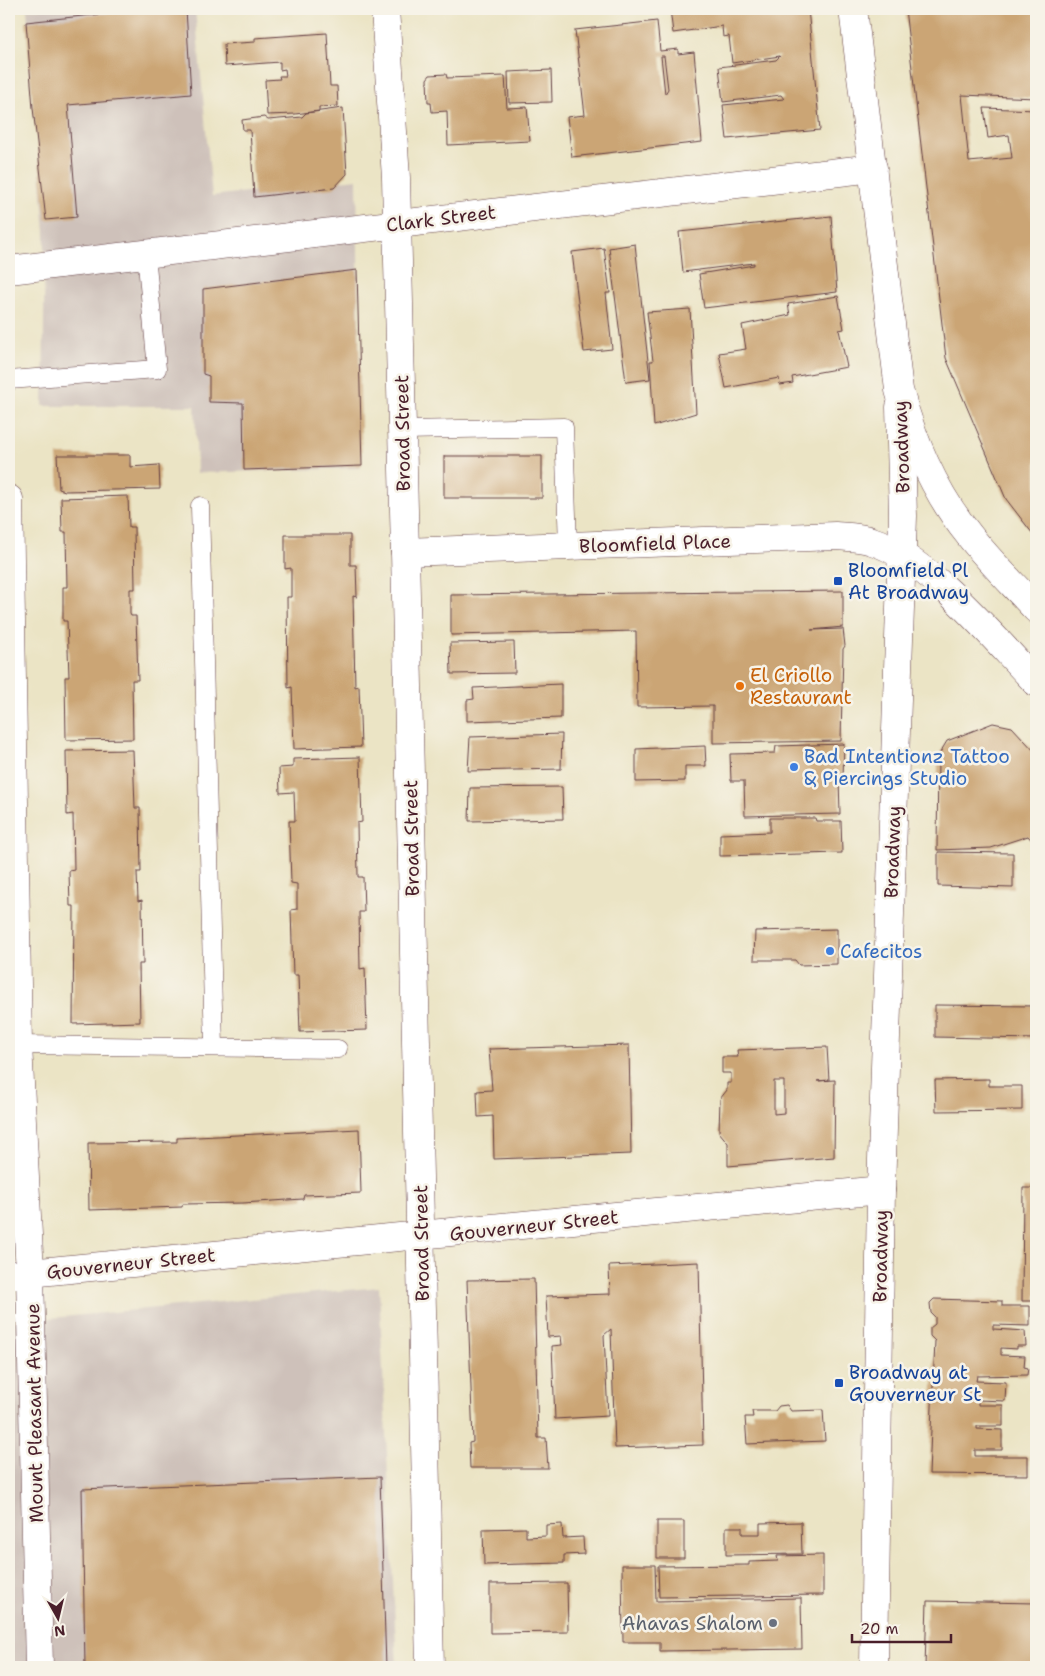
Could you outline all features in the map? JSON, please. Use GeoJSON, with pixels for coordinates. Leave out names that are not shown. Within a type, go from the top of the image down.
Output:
{"type":"FeatureCollection","features":[{"type":"Feature","properties":{"kind":"street","name":"Broad Street"},"geometry":{"type":"LineString","coordinates":[[385,9],[397,223],[430,1667]]}},
{"type":"Feature","properties":{"kind":"street","name":"Broadway"},"geometry":{"type":"LineString","coordinates":[[853,9],[899,390],[904,481],[881,1190],[874,1667]]}},
{"type":"Feature","properties":{"kind":"street","name":"Clark Street"},"geometry":{"type":"LineString","coordinates":[[9,270],[873,168]]}},
{"type":"Feature","properties":{"kind":"street"},"geometry":{"type":"LineString","coordinates":[[899,390],[906,418],[927,468],[953,514],[969,536],[1036,609]]}},
{"type":"Feature","properties":{"kind":"street","name":"Mount Pleasant Avenue"},"geometry":{"type":"LineString","coordinates":[[9,499],[20,1274],[39,1667]]}},
{"type":"Feature","properties":{"kind":"street","name":"Bloomfield Place"},"geometry":{"type":"LineString","coordinates":[[405,552],[834,536],[872,541],[902,556],[949,592],[1036,682]]}},
{"type":"Feature","properties":{"kind":"street","name":"Gouverneur Street"},"geometry":{"type":"LineString","coordinates":[[20,1274],[881,1190]]}},
{"type":"Feature","properties":{"kind":"lane"},"geometry":{"type":"LineString","coordinates":[[9,380],[157,369],[146,254]]}},
{"type":"Feature","properties":{"kind":"lane"},"geometry":{"type":"LineString","coordinates":[[402,430],[564,427],[568,546]]}},
{"type":"Feature","properties":{"kind":"lane"},"geometry":{"type":"LineString","coordinates":[[200,506],[214,1047]]}},
{"type":"Feature","properties":{"kind":"lane"},"geometry":{"type":"LineString","coordinates":[[18,1045],[338,1049]]}},
{"type":"Feature","properties":{"kind":"shaded area"},"geometry":{"type":"Polygon","coordinates":[[[27,9],[195,9],[212,196],[357,179],[361,468],[197,473],[195,406],[43,406],[45,233],[27,9]]]}},
{"type":"Feature","properties":{"kind":"shaded area"},"geometry":{"type":"Polygon","coordinates":[[[379,1287],[397,1667],[9,1667],[9,1322],[379,1287]]]}},
{"type":"Feature","properties":{"kind":"building"},"geometry":{"type":"Polygon","coordinates":[[[111,9],[186,9],[191,94],[68,105],[77,217],[46,220],[33,108],[26,22],[111,13],[111,9]]]}},
{"type":"Feature","properties":{"kind":"building"},"geometry":{"type":"Polygon","coordinates":[[[670,9],[808,9],[820,130],[727,139],[723,105],[784,99],[781,95],[723,102],[719,67],[776,60],[780,56],[732,63],[729,36],[723,37],[722,26],[673,33],[670,9]]]}},
{"type":"Feature","properties":{"kind":"building"},"geometry":{"type":"Polygon","coordinates":[[[905,9],[1036,9],[1036,98],[962,95],[969,162],[1012,158],[1009,135],[988,138],[984,108],[1036,110],[1036,538],[1006,499],[946,358],[905,9]]]}},
{"type":"Feature","properties":{"kind":"building"},"geometry":{"type":"Polygon","coordinates":[[[657,21],[660,51],[678,49],[678,54],[694,52],[702,142],[572,157],[567,117],[585,115],[575,30],[657,21]],[[661,56],[665,94],[668,89],[664,56],[661,56]]]}},
{"type":"Feature","properties":{"kind":"building"},"geometry":{"type":"Polygon","coordinates":[[[327,33],[330,86],[337,86],[338,106],[319,107],[319,111],[267,115],[265,80],[280,79],[279,76],[286,76],[285,69],[280,70],[280,62],[225,66],[224,44],[255,42],[255,38],[327,33]]]}},
{"type":"Feature","properties":{"kind":"building"},"geometry":{"type":"Polygon","coordinates":[[[551,70],[552,102],[509,103],[508,72],[551,70]]]}},
{"type":"Feature","properties":{"kind":"building"},"geometry":{"type":"Polygon","coordinates":[[[446,74],[447,78],[505,76],[507,108],[527,107],[530,141],[448,145],[447,111],[432,112],[431,103],[428,103],[427,79],[430,75],[446,74]]]}},
{"type":"Feature","properties":{"kind":"building"},"geometry":{"type":"Polygon","coordinates":[[[343,108],[347,174],[334,188],[254,197],[250,130],[243,130],[242,120],[264,117],[268,120],[302,117],[306,113],[343,108]]]}},
{"type":"Feature","properties":{"kind":"building"},"geometry":{"type":"Polygon","coordinates":[[[831,216],[837,292],[704,308],[699,274],[754,265],[754,263],[683,272],[679,232],[831,216]]]}},
{"type":"Feature","properties":{"kind":"building"},"geometry":{"type":"Polygon","coordinates":[[[635,244],[650,379],[626,382],[609,248],[635,244]]]}},
{"type":"Feature","properties":{"kind":"building"},"geometry":{"type":"Polygon","coordinates":[[[604,248],[610,293],[606,293],[612,349],[584,352],[572,252],[604,248]]]}},
{"type":"Feature","properties":{"kind":"building"},"geometry":{"type":"Polygon","coordinates":[[[357,270],[362,466],[244,470],[243,403],[209,402],[209,376],[203,374],[203,289],[357,270]]]}},
{"type":"Feature","properties":{"kind":"building"},"geometry":{"type":"Polygon","coordinates":[[[838,296],[844,329],[839,330],[847,367],[792,377],[793,383],[780,385],[779,378],[726,388],[719,353],[746,349],[742,325],[790,315],[788,304],[838,296]]]}},
{"type":"Feature","properties":{"kind":"building"},"geometry":{"type":"Polygon","coordinates":[[[690,309],[696,413],[654,426],[650,361],[653,361],[647,312],[690,309]]]}},
{"type":"Feature","properties":{"kind":"building"},"geometry":{"type":"Polygon","coordinates":[[[57,455],[130,455],[130,467],[159,465],[160,489],[65,491],[59,489],[57,455]]]}},
{"type":"Feature","properties":{"kind":"building"},"geometry":{"type":"Polygon","coordinates":[[[444,456],[542,456],[542,498],[444,498],[444,456]]]}},
{"type":"Feature","properties":{"kind":"building"},"geometry":{"type":"Polygon","coordinates":[[[128,496],[129,527],[134,527],[135,589],[130,589],[130,614],[131,616],[136,616],[138,680],[132,680],[133,739],[66,740],[65,677],[69,677],[67,621],[63,621],[63,587],[67,587],[66,532],[62,532],[61,498],[128,496]]]}},
{"type":"Feature","properties":{"kind":"building"},"geometry":{"type":"Polygon","coordinates":[[[285,535],[350,535],[350,565],[356,565],[357,597],[353,596],[355,687],[359,686],[361,747],[294,749],[292,687],[288,688],[287,597],[291,597],[291,568],[285,569],[285,535]]]}},
{"type":"Feature","properties":{"kind":"building"},"geometry":{"type":"Polygon","coordinates":[[[843,591],[843,627],[811,630],[843,629],[845,646],[843,649],[841,741],[713,743],[713,706],[637,707],[636,631],[451,635],[451,595],[843,591]]]}},
{"type":"Feature","properties":{"kind":"building"},"geometry":{"type":"Polygon","coordinates":[[[514,642],[515,673],[451,674],[450,643],[514,642]]]}},
{"type":"Feature","properties":{"kind":"building"},"geometry":{"type":"Polygon","coordinates":[[[561,684],[561,718],[467,721],[467,700],[474,699],[473,688],[561,684]]]}},
{"type":"Feature","properties":{"kind":"building"},"geometry":{"type":"Polygon","coordinates":[[[993,723],[1012,727],[1036,753],[1036,845],[1028,836],[991,848],[937,850],[938,756],[947,741],[993,723]]]}},
{"type":"Feature","properties":{"kind":"building"},"geometry":{"type":"Polygon","coordinates":[[[562,734],[561,769],[468,771],[470,737],[562,734]]]}},
{"type":"Feature","properties":{"kind":"building"},"geometry":{"type":"Polygon","coordinates":[[[844,744],[843,778],[839,778],[840,814],[745,816],[744,781],[731,781],[730,754],[775,753],[776,746],[844,744]]]}},
{"type":"Feature","properties":{"kind":"building"},"geometry":{"type":"Polygon","coordinates":[[[705,746],[706,766],[685,766],[685,781],[636,782],[636,749],[705,746]]]}},
{"type":"Feature","properties":{"kind":"building"},"geometry":{"type":"Polygon","coordinates":[[[133,750],[135,808],[140,808],[141,872],[137,872],[138,901],[142,900],[143,964],[139,964],[140,1022],[73,1024],[74,906],[70,906],[69,871],[74,870],[73,814],[67,815],[66,751],[133,750]]]}},
{"type":"Feature","properties":{"kind":"building"},"geometry":{"type":"Polygon","coordinates":[[[360,757],[362,822],[357,823],[358,877],[363,877],[364,912],[359,912],[360,969],[365,968],[367,1030],[300,1032],[298,975],[293,975],[291,910],[297,909],[297,884],[291,883],[289,821],[295,821],[294,792],[280,793],[279,768],[293,767],[293,759],[360,757]]]}},
{"type":"Feature","properties":{"kind":"building"},"geometry":{"type":"Polygon","coordinates":[[[562,787],[563,819],[469,821],[470,788],[562,787]]]}},
{"type":"Feature","properties":{"kind":"building"},"geometry":{"type":"Polygon","coordinates":[[[770,818],[815,818],[816,821],[841,821],[842,853],[720,856],[720,834],[770,832],[770,818]]]}},
{"type":"Feature","properties":{"kind":"building"},"geometry":{"type":"Polygon","coordinates":[[[938,852],[1013,853],[1013,888],[938,886],[938,852]]]}},
{"type":"Feature","properties":{"kind":"building"},"geometry":{"type":"Polygon","coordinates":[[[837,929],[837,964],[799,965],[795,960],[754,960],[755,931],[837,929]]]}},
{"type":"Feature","properties":{"kind":"building"},"geometry":{"type":"Polygon","coordinates":[[[935,1005],[1036,1006],[1036,1039],[935,1037],[935,1005]]]}},
{"type":"Feature","properties":{"kind":"building"},"geometry":{"type":"Polygon","coordinates":[[[629,1045],[631,1154],[494,1159],[493,1116],[478,1117],[477,1091],[492,1090],[489,1049],[629,1045]]]}},
{"type":"Feature","properties":{"kind":"building"},"geometry":{"type":"Polygon","coordinates":[[[827,1047],[829,1080],[817,1081],[835,1080],[834,1157],[728,1166],[728,1143],[719,1132],[720,1099],[727,1090],[727,1083],[731,1083],[731,1073],[722,1073],[722,1057],[738,1057],[737,1050],[827,1047]],[[774,1081],[774,1114],[784,1113],[784,1081],[774,1081]]]}},
{"type":"Feature","properties":{"kind":"building"},"geometry":{"type":"Polygon","coordinates":[[[989,1079],[989,1086],[1022,1086],[1022,1110],[936,1111],[935,1080],[989,1079]]]}},
{"type":"Feature","properties":{"kind":"building"},"geometry":{"type":"Polygon","coordinates":[[[359,1129],[361,1193],[304,1195],[303,1199],[243,1203],[183,1204],[182,1207],[89,1210],[88,1143],[177,1142],[177,1138],[359,1129]]]}},
{"type":"Feature","properties":{"kind":"building"},"geometry":{"type":"Polygon","coordinates":[[[1023,1188],[1036,1188],[1036,1301],[1022,1301],[1023,1188]]]}},
{"type":"Feature","properties":{"kind":"building"},"geometry":{"type":"Polygon","coordinates":[[[699,1262],[703,1445],[615,1448],[611,1329],[604,1335],[608,1416],[555,1419],[552,1346],[562,1345],[561,1336],[548,1337],[546,1296],[610,1294],[609,1266],[699,1262]]]}},
{"type":"Feature","properties":{"kind":"building"},"geometry":{"type":"Polygon","coordinates":[[[534,1279],[538,1438],[546,1438],[548,1468],[470,1468],[469,1443],[473,1442],[467,1280],[534,1279]]]}},
{"type":"Feature","properties":{"kind":"building"},"geometry":{"type":"Polygon","coordinates":[[[934,1299],[1002,1301],[1002,1306],[1030,1306],[1030,1326],[993,1325],[993,1329],[1025,1331],[1026,1346],[1017,1346],[1017,1349],[1001,1348],[1001,1355],[1025,1356],[1024,1367],[1028,1368],[1027,1375],[977,1376],[976,1381],[1006,1382],[1005,1401],[978,1400],[978,1405],[1003,1405],[1003,1426],[977,1426],[977,1429],[1002,1430],[1002,1450],[975,1450],[975,1456],[1028,1456],[1028,1475],[929,1474],[935,1341],[930,1336],[930,1328],[935,1324],[935,1317],[931,1313],[930,1303],[934,1299]]]}},
{"type":"Feature","properties":{"kind":"building"},"geometry":{"type":"Polygon","coordinates":[[[787,1405],[791,1411],[823,1410],[825,1441],[747,1444],[745,1417],[753,1417],[752,1411],[775,1411],[779,1406],[787,1405]]]}},
{"type":"Feature","properties":{"kind":"building"},"geometry":{"type":"Polygon","coordinates":[[[380,1477],[386,1667],[85,1667],[82,1489],[380,1477]]]}},
{"type":"Feature","properties":{"kind":"building"},"geometry":{"type":"Polygon","coordinates":[[[657,1521],[684,1521],[684,1558],[657,1558],[657,1521]]]}},
{"type":"Feature","properties":{"kind":"building"},"geometry":{"type":"Polygon","coordinates":[[[801,1522],[802,1554],[726,1555],[726,1527],[742,1527],[742,1534],[760,1534],[760,1523],[801,1522]]]}},
{"type":"Feature","properties":{"kind":"building"},"geometry":{"type":"Polygon","coordinates":[[[562,1524],[563,1538],[583,1537],[584,1554],[564,1555],[564,1563],[484,1565],[483,1529],[526,1528],[526,1537],[546,1536],[546,1525],[562,1524]]]}},
{"type":"Feature","properties":{"kind":"building"},"geometry":{"type":"Polygon","coordinates":[[[823,1555],[823,1595],[659,1597],[658,1566],[749,1565],[749,1562],[778,1561],[777,1556],[823,1555]]]}},
{"type":"Feature","properties":{"kind":"building"},"geometry":{"type":"Polygon","coordinates":[[[622,1565],[655,1565],[656,1601],[801,1598],[802,1649],[660,1651],[660,1642],[623,1642],[622,1565]]]}},
{"type":"Feature","properties":{"kind":"building"},"geometry":{"type":"Polygon","coordinates":[[[567,1583],[568,1632],[490,1633],[490,1584],[567,1583]]]}},
{"type":"Feature","properties":{"kind":"building"},"geometry":{"type":"Polygon","coordinates":[[[927,1601],[1036,1603],[1036,1667],[925,1667],[927,1601]]]}},
{"type":"Feature","properties":{"kind":"place","name":"Bloomfield Pl At Broadway"},"geometry":{"type":"Point","coordinates":[838,581]}},
{"type":"Feature","properties":{"kind":"place","name":"El Criollo Restaurant"},"geometry":{"type":"Point","coordinates":[740,686]}},
{"type":"Feature","properties":{"kind":"place","name":"Bad Intentionz Tattoo & Piercings Studio"},"geometry":{"type":"Point","coordinates":[794,767]}},
{"type":"Feature","properties":{"kind":"place","name":"Cafecitos"},"geometry":{"type":"Point","coordinates":[830,951]}},
{"type":"Feature","properties":{"kind":"place","name":"Broadway at Gouverneur St"},"geometry":{"type":"Point","coordinates":[839,1383]}},
{"type":"Feature","properties":{"kind":"place","name":"Ahavas Shalom"},"geometry":{"type":"Point","coordinates":[773,1623]}}]}
